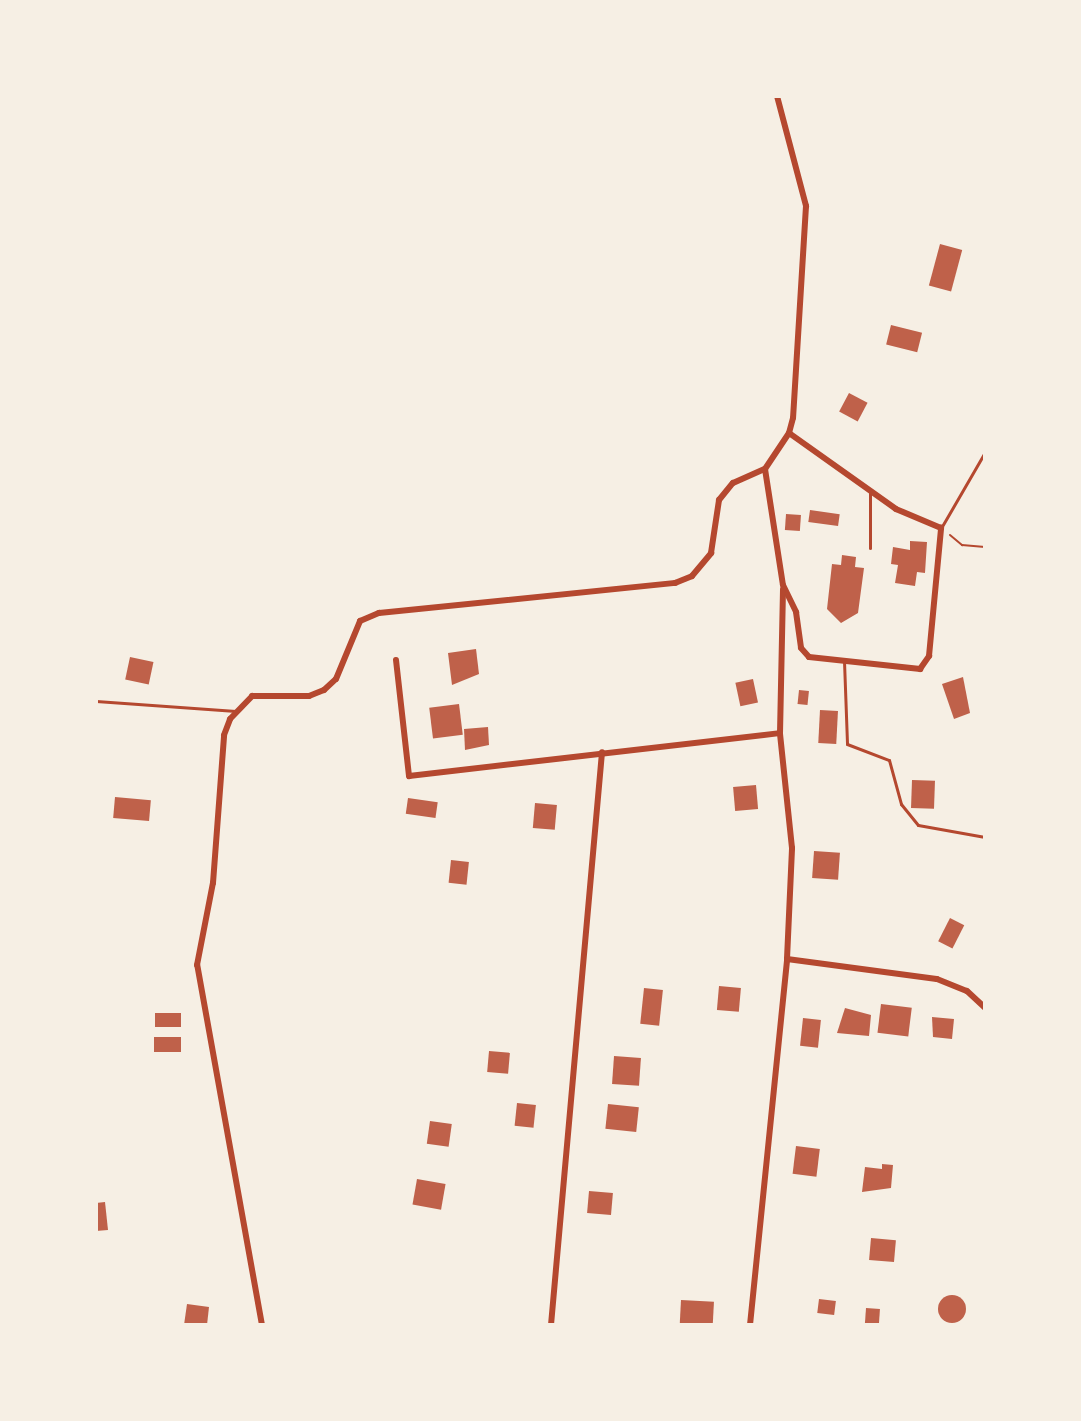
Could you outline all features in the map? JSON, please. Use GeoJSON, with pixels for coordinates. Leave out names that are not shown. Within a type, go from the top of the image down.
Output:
{"type":"FeatureCollection","features":[{"type":"Feature","properties":{"kind":"street"},"geometry":{"type":"LineString","coordinates":[[262,1325],[197,965],[213,883],[224,735],[236,711],[252,696],[309,696],[324,690],[336,679],[360,621],[379,613],[675,583],[692,576],[711,553],[719,500],[733,483],[765,469],[789,433],[806,206],[777,96]]}},
{"type":"Feature","properties":{"kind":"street"},"geometry":{"type":"LineString","coordinates":[[783,585],[796,612],[805,654],[911,670],[925,664],[941,528],[896,509],[789,433]]}},
{"type":"Feature","properties":{"kind":"street"},"geometry":{"type":"LineString","coordinates":[[750,1325],[787,959],[792,848],[780,733],[783,585],[765,469]]}},
{"type":"Feature","properties":{"kind":"street"},"geometry":{"type":"LineString","coordinates":[[396,660],[409,776],[780,733]]}},
{"type":"Feature","properties":{"kind":"street"},"geometry":{"type":"LineString","coordinates":[[551,1325],[602,752]]}},
{"type":"Feature","properties":{"kind":"street"},"geometry":{"type":"LineString","coordinates":[[787,959],[937,979],[967,991],[985,1008]]}},
{"type":"Feature","properties":{"kind":"lane"},"geometry":{"type":"LineString","coordinates":[[941,528],[985,452]]}},
{"type":"Feature","properties":{"kind":"lane"},"geometry":{"type":"LineString","coordinates":[[870,491],[870,548]]}},
{"type":"Feature","properties":{"kind":"lane"},"geometry":{"type":"LineString","coordinates":[[844,661],[847,744],[889,760],[901,804],[918,825],[985,837]]}},
{"type":"Feature","properties":{"kind":"lane"},"geometry":{"type":"LineString","coordinates":[[96,701],[236,711]]}},
{"type":"Feature","properties":{"kind":"path"},"geometry":{"type":"LineString","coordinates":[[941,528],[962,545],[985,547]]}},
{"type":"Feature","properties":{"kind":"building"},"geometry":{"type":"Polygon","coordinates":[[[940,244],[962,250],[951,291],[929,286],[940,244]]]}},
{"type":"Feature","properties":{"kind":"building"},"geometry":{"type":"Polygon","coordinates":[[[891,325],[922,333],[917,352],[886,344],[891,325]]]}},
{"type":"Feature","properties":{"kind":"building"},"geometry":{"type":"Polygon","coordinates":[[[849,393],[868,403],[858,421],[839,412],[849,393]]]}},
{"type":"Feature","properties":{"kind":"building"},"geometry":{"type":"Polygon","coordinates":[[[810,510],[840,514],[838,526],[808,522],[810,510]]]}},
{"type":"Feature","properties":{"kind":"building"},"geometry":{"type":"Polygon","coordinates":[[[786,514],[801,515],[800,531],[785,530],[786,514]]]}},
{"type":"Feature","properties":{"kind":"building"},"geometry":{"type":"Polygon","coordinates":[[[910,541],[927,542],[925,573],[917,572],[915,586],[895,583],[898,565],[891,564],[893,547],[910,550],[910,541]]]}},
{"type":"Feature","properties":{"kind":"building"},"geometry":{"type":"Polygon","coordinates":[[[842,555],[856,557],[855,567],[864,568],[858,613],[841,623],[827,609],[832,564],[841,565],[842,555]]]}},
{"type":"Feature","properties":{"kind":"building"},"geometry":{"type":"Polygon","coordinates":[[[476,649],[479,674],[452,685],[448,653],[476,649]]]}},
{"type":"Feature","properties":{"kind":"building"},"geometry":{"type":"Polygon","coordinates":[[[130,657],[153,662],[149,684],[125,679],[130,657]]]}},
{"type":"Feature","properties":{"kind":"building"},"geometry":{"type":"Polygon","coordinates":[[[963,677],[970,713],[954,719],[942,684],[963,677]]]}},
{"type":"Feature","properties":{"kind":"building"},"geometry":{"type":"Polygon","coordinates":[[[753,679],[758,702],[740,706],[735,683],[753,679]]]}},
{"type":"Feature","properties":{"kind":"building"},"geometry":{"type":"Polygon","coordinates":[[[799,690],[809,691],[807,705],[798,704],[799,690]]]}},
{"type":"Feature","properties":{"kind":"building"},"geometry":{"type":"Polygon","coordinates":[[[459,704],[463,735],[433,738],[429,708],[459,704]]]}},
{"type":"Feature","properties":{"kind":"building"},"geometry":{"type":"Polygon","coordinates":[[[820,710],[838,711],[836,744],[818,743],[820,710]]]}},
{"type":"Feature","properties":{"kind":"building"},"geometry":{"type":"Polygon","coordinates":[[[488,727],[489,745],[465,750],[464,729],[488,727]]]}},
{"type":"Feature","properties":{"kind":"building"},"geometry":{"type":"Polygon","coordinates":[[[912,780],[935,781],[934,809],[911,808],[912,780]]]}},
{"type":"Feature","properties":{"kind":"building"},"geometry":{"type":"Polygon","coordinates":[[[756,785],[758,809],[735,811],[733,787],[756,785]]]}},
{"type":"Feature","properties":{"kind":"building"},"geometry":{"type":"Polygon","coordinates":[[[115,797],[151,800],[149,821],[113,818],[115,797]]]}},
{"type":"Feature","properties":{"kind":"building"},"geometry":{"type":"Polygon","coordinates":[[[408,798],[438,802],[435,818],[406,814],[408,798]]]}},
{"type":"Feature","properties":{"kind":"building"},"geometry":{"type":"Polygon","coordinates":[[[535,803],[557,805],[555,830],[533,828],[535,803]]]}},
{"type":"Feature","properties":{"kind":"building"},"geometry":{"type":"Polygon","coordinates":[[[814,851],[840,853],[838,880],[812,878],[814,851]]]}},
{"type":"Feature","properties":{"kind":"building"},"geometry":{"type":"Polygon","coordinates":[[[451,860],[469,862],[466,885],[449,883],[451,860]]]}},
{"type":"Feature","properties":{"kind":"building"},"geometry":{"type":"Polygon","coordinates":[[[950,918],[964,925],[952,948],[938,941],[950,918]]]}},
{"type":"Feature","properties":{"kind":"building"},"geometry":{"type":"Polygon","coordinates":[[[719,986],[741,988],[739,1012],[717,1010],[719,986]]]}},
{"type":"Feature","properties":{"kind":"building"},"geometry":{"type":"Polygon","coordinates":[[[644,988],[663,990],[659,1026],[640,1024],[644,988]]]}},
{"type":"Feature","properties":{"kind":"building"},"geometry":{"type":"Polygon","coordinates":[[[881,1004],[912,1008],[908,1037],[877,1033],[881,1004]]]}},
{"type":"Feature","properties":{"kind":"building"},"geometry":{"type":"Polygon","coordinates":[[[845,1008],[871,1015],[869,1036],[837,1033],[845,1008]]]}},
{"type":"Feature","properties":{"kind":"building"},"geometry":{"type":"Polygon","coordinates":[[[155,1013],[181,1013],[181,1027],[155,1027],[155,1013]]]}},
{"type":"Feature","properties":{"kind":"building"},"geometry":{"type":"Polygon","coordinates":[[[932,1017],[954,1019],[952,1039],[933,1037],[932,1017]]]}},
{"type":"Feature","properties":{"kind":"building"},"geometry":{"type":"Polygon","coordinates":[[[803,1018],[821,1020],[818,1048],[800,1046],[803,1018]]]}},
{"type":"Feature","properties":{"kind":"building"},"geometry":{"type":"Polygon","coordinates":[[[154,1037],[181,1037],[181,1052],[154,1052],[154,1037]]]}},
{"type":"Feature","properties":{"kind":"building"},"geometry":{"type":"Polygon","coordinates":[[[489,1051],[510,1053],[508,1074],[487,1072],[489,1051]]]}},
{"type":"Feature","properties":{"kind":"building"},"geometry":{"type":"Polygon","coordinates":[[[614,1056],[641,1058],[639,1086],[612,1084],[614,1056]]]}},
{"type":"Feature","properties":{"kind":"building"},"geometry":{"type":"Polygon","coordinates":[[[517,1103],[536,1105],[533,1128],[515,1126],[517,1103]]]}},
{"type":"Feature","properties":{"kind":"building"},"geometry":{"type":"Polygon","coordinates":[[[608,1104],[639,1107],[636,1132],[605,1129],[608,1104]]]}},
{"type":"Feature","properties":{"kind":"building"},"geometry":{"type":"Polygon","coordinates":[[[430,1121],[452,1124],[449,1147],[427,1144],[430,1121]]]}},
{"type":"Feature","properties":{"kind":"building"},"geometry":{"type":"Polygon","coordinates":[[[796,1146],[820,1149],[816,1177],[793,1174],[796,1146]]]}},
{"type":"Feature","properties":{"kind":"building"},"geometry":{"type":"Polygon","coordinates":[[[882,1164],[893,1165],[891,1188],[862,1192],[865,1167],[882,1169],[882,1164]]]}},
{"type":"Feature","properties":{"kind":"building"},"geometry":{"type":"Polygon","coordinates":[[[417,1179],[446,1184],[441,1210],[412,1205],[417,1179]]]}},
{"type":"Feature","properties":{"kind":"building"},"geometry":{"type":"Polygon","coordinates":[[[589,1191],[613,1193],[611,1215],[587,1213],[589,1191]]]}},
{"type":"Feature","properties":{"kind":"building"},"geometry":{"type":"Polygon","coordinates":[[[105,1202],[108,1230],[96,1231],[96,1203],[105,1202]]]}},
{"type":"Feature","properties":{"kind":"building"},"geometry":{"type":"Polygon","coordinates":[[[871,1238],[896,1240],[894,1262],[869,1260],[871,1238]]]}},
{"type":"Feature","properties":{"kind":"building"},"geometry":{"type":"Polygon","coordinates":[[[952,1295],[962,1299],[966,1309],[962,1319],[952,1323],[942,1319],[938,1309],[942,1299],[952,1295]]]}},
{"type":"Feature","properties":{"kind":"building"},"geometry":{"type":"Polygon","coordinates":[[[819,1299],[836,1301],[834,1315],[817,1313],[819,1299]]]}},
{"type":"Feature","properties":{"kind":"building"},"geometry":{"type":"Polygon","coordinates":[[[681,1300],[714,1302],[713,1325],[680,1325],[681,1300]]]}},
{"type":"Feature","properties":{"kind":"building"},"geometry":{"type":"Polygon","coordinates":[[[187,1304],[209,1307],[207,1325],[184,1325],[187,1304]]]}},
{"type":"Feature","properties":{"kind":"building"},"geometry":{"type":"Polygon","coordinates":[[[866,1308],[880,1309],[879,1325],[865,1325],[866,1308]]]}}]}
